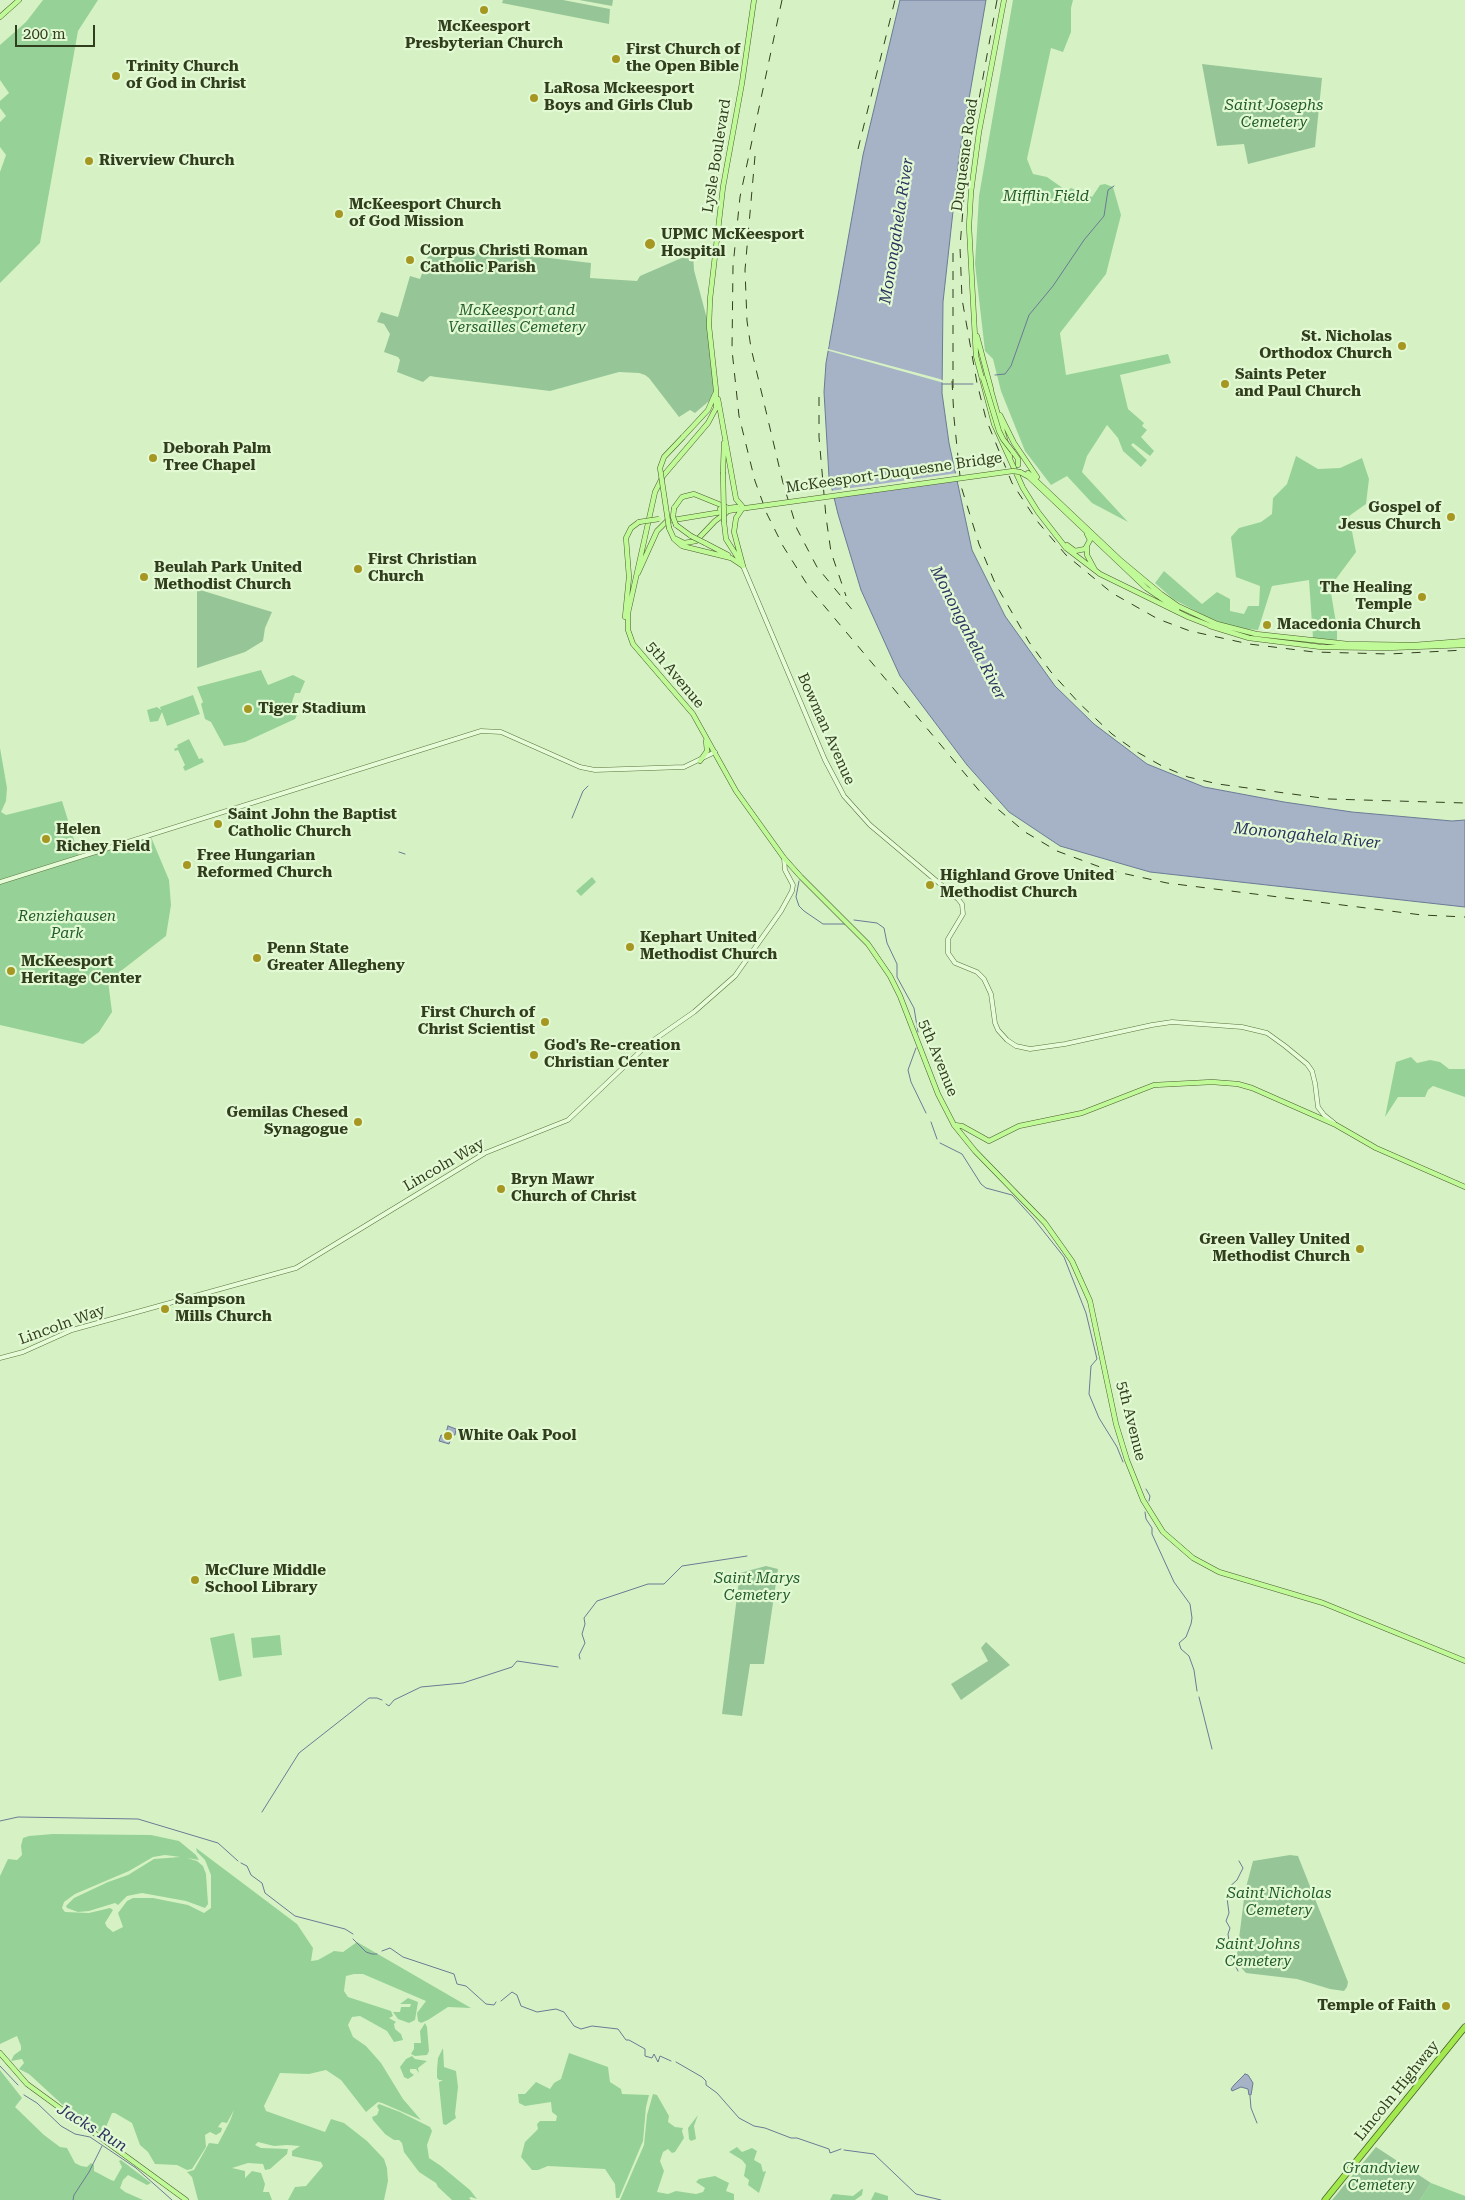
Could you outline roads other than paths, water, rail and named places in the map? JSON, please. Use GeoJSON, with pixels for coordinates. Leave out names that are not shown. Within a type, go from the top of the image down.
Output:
{"type":"FeatureCollection","features":[{"type":"Feature","properties":{"kind":"highway","name":"Lincoln Highway"},"geometry":{"type":"LineString","coordinates":[[1327,2198],[1465,2027]]}},
{"type":"Feature","properties":{"kind":"main road"},"geometry":{"type":"LineString","coordinates":[[0,17],[19,0]]}},
{"type":"Feature","properties":{"kind":"main road","name":"Lysle Boulevard"},"geometry":{"type":"LineString","coordinates":[[708,316],[723,187],[742,83],[754,0]]}},
{"type":"Feature","properties":{"kind":"main road","name":"Duquesne Road"},"geometry":{"type":"LineString","coordinates":[[974,315],[969,250],[970,192],[979,132],[1004,0]]}},
{"type":"Feature","properties":{"kind":"main road"},"geometry":{"type":"LineString","coordinates":[[974,315],[975,343],[994,424],[1020,481],[1038,512],[1066,548],[1100,574],[1188,617],[1231,633],[1277,642],[1329,647],[1395,648],[1465,644]]}},
{"type":"Feature","properties":{"kind":"main road"},"geometry":{"type":"LineString","coordinates":[[974,315],[990,387],[1011,459],[1033,500],[1054,531],[1071,548],[1080,551],[1088,546]]}},
{"type":"Feature","properties":{"kind":"main road","name":"5th Avenue"},"geometry":{"type":"LineString","coordinates":[[708,316],[716,390],[716,408],[713,415],[658,483],[628,613],[628,630],[633,644],[693,714],[736,791],[784,858],[801,878],[858,931],[880,960],[900,996],[938,1094],[954,1124],[975,1151],[1045,1223],[1076,1267],[1090,1301],[1116,1424],[1127,1460],[1150,1512],[1171,1540],[1193,1558],[1219,1572],[1323,1602],[1465,1661]]}},
{"type":"Feature","properties":{"kind":"main road"},"geometry":{"type":"LineString","coordinates":[[982,378],[999,431],[1018,459],[1020,469],[1146,588],[1180,611],[1212,626]]}},
{"type":"Feature","properties":{"kind":"main road"},"geometry":{"type":"LineString","coordinates":[[990,387],[1014,443],[1044,486],[1119,559],[1178,606],[1217,624],[1247,633],[1348,644],[1414,644],[1465,641]]}},
{"type":"Feature","properties":{"kind":"main road"},"geometry":{"type":"LineString","coordinates":[[716,390],[736,499],[744,507]]}},
{"type":"Feature","properties":{"kind":"main road"},"geometry":{"type":"LineString","coordinates":[[716,390],[708,410],[661,462],[669,528],[677,543],[688,548],[731,558]]}},
{"type":"Feature","properties":{"kind":"main road"},"geometry":{"type":"LineString","coordinates":[[720,408],[724,449],[724,522],[730,548],[743,566]]}},
{"type":"Feature","properties":{"kind":"main road","name":"McKeesport-Duquesne Bridge"},"geometry":{"type":"LineString","coordinates":[[744,507],[1012,469],[1020,469],[1030,474],[1044,486]]}},
{"type":"Feature","properties":{"kind":"main road","name":"McKeesport-Duquesne Bridge"},"geometry":{"type":"LineString","coordinates":[[744,507],[1020,469]]}},
{"type":"Feature","properties":{"kind":"main road"},"geometry":{"type":"LineString","coordinates":[[731,509],[694,494],[682,497],[674,508],[673,517],[676,525],[682,531],[743,566]]}},
{"type":"Feature","properties":{"kind":"main road"},"geometry":{"type":"LineString","coordinates":[[743,566],[734,532],[736,518],[744,507]]}},
{"type":"Feature","properties":{"kind":"main road"},"geometry":{"type":"LineString","coordinates":[[628,630],[625,612],[629,577],[626,538],[631,528],[639,522],[744,507]]}},
{"type":"Feature","properties":{"kind":"main road"},"geometry":{"type":"LineString","coordinates":[[672,536],[684,543],[696,541],[702,537],[715,521],[731,509]]}},
{"type":"Feature","properties":{"kind":"main road"},"geometry":{"type":"LineString","coordinates":[[633,588],[657,531],[664,523],[672,519],[731,509]]}},
{"type":"Feature","properties":{"kind":"main road"},"geometry":{"type":"LineString","coordinates":[[1085,531],[1090,540],[1087,555],[1100,574]]}},
{"type":"Feature","properties":{"kind":"main road","name":"Bowman Avenue"},"geometry":{"type":"LineString","coordinates":[[743,566],[815,738],[844,796],[870,825],[962,904],[963,914],[947,943],[948,953],[953,961],[960,966],[977,972],[988,986],[998,1030],[1011,1044],[1023,1048],[1046,1048],[1172,1022],[1242,1027],[1267,1034],[1286,1046],[1307,1064],[1315,1083],[1318,1107]]}},
{"type":"Feature","properties":{"kind":"main road"},"geometry":{"type":"LineString","coordinates":[[0,882],[467,735],[495,730],[588,769],[676,768],[691,766],[715,752]]}},
{"type":"Feature","properties":{"kind":"main road"},"geometry":{"type":"LineString","coordinates":[[700,761],[707,751],[705,734]]}},
{"type":"Feature","properties":{"kind":"main road","name":"Lincoln Way"},"geometry":{"type":"LineString","coordinates":[[0,1358],[22,1352],[72,1330],[296,1268],[485,1153],[568,1120],[648,1044],[694,1012],[735,976],[781,911],[792,891],[792,885],[785,870],[784,858]]}},
{"type":"Feature","properties":{"kind":"main road"},"geometry":{"type":"LineString","coordinates":[[954,1124],[962,1126],[989,1141],[1019,1126],[1082,1113],[1154,1085],[1212,1082],[1238,1084],[1252,1088],[1336,1125],[1376,1148],[1465,1187]]}},
{"type":"Feature","properties":{"kind":"main road"},"geometry":{"type":"LineString","coordinates":[[1310,1114],[1318,1107],[1336,1125]]}},
{"type":"Feature","properties":{"kind":"main road"},"geometry":{"type":"LineString","coordinates":[[0,2053],[27,2084],[186,2200]]}},
{"type":"Feature","properties":{"kind":"water","name":"Monongahela River"},"geometry":{"type":"Polygon","coordinates":[[[900,0],[986,0],[959,157],[943,302],[942,393],[949,443],[972,550],[1005,616],[1055,686],[1094,724],[1147,764],[1204,787],[1284,802],[1352,812],[1452,821],[1465,820],[1465,907],[1150,872],[1060,846],[1009,812],[967,765],[900,676],[861,590],[838,514],[829,477],[824,392],[826,363],[863,155],[900,0]]]}},
{"type":"Feature","properties":{"kind":"water","name":"White Oak Pool"},"geometry":{"type":"Polygon","coordinates":[[[448,1426],[456,1429],[455,1435],[452,1435],[449,1444],[439,1441],[441,1435],[445,1436],[448,1426]]]}},
{"type":"Feature","properties":{"kind":"water"},"geometry":{"type":"Polygon","coordinates":[[[1245,2074],[1248,2075],[1253,2083],[1251,2095],[1249,2095],[1248,2089],[1241,2087],[1232,2091],[1231,2089],[1245,2074]]]}},
{"type":"Feature","properties":{"kind":"waterway"},"geometry":{"type":"LineString","coordinates":[[995,375],[1005,374],[1011,366],[1029,315],[1053,286],[1084,240],[1104,216],[1108,190],[1114,186]]}},
{"type":"Feature","properties":{"kind":"waterway"},"geometry":{"type":"LineString","coordinates":[[942,384],[951,384]]}},
{"type":"Feature","properties":{"kind":"waterway"},"geometry":{"type":"LineString","coordinates":[[954,384],[973,384]]}},
{"type":"Feature","properties":{"kind":"waterway"},"geometry":{"type":"LineString","coordinates":[[572,818],[583,791],[588,786]]}},
{"type":"Feature","properties":{"kind":"waterway"},"geometry":{"type":"LineString","coordinates":[[399,852],[405,854]]}},
{"type":"Feature","properties":{"kind":"waterway"},"geometry":{"type":"LineString","coordinates":[[799,881],[796,897],[799,906],[804,911],[823,924],[845,924]]}},
{"type":"Feature","properties":{"kind":"waterway"},"geometry":{"type":"LineString","coordinates":[[854,920],[877,923],[884,928],[887,943],[897,964],[897,977],[914,1008],[918,1032]]}},
{"type":"Feature","properties":{"kind":"waterway"},"geometry":{"type":"LineString","coordinates":[[916,1048],[908,1070],[911,1082],[926,1113]]}},
{"type":"Feature","properties":{"kind":"waterway"},"geometry":{"type":"LineString","coordinates":[[931,1122],[937,1139]]}},
{"type":"Feature","properties":{"kind":"waterway"},"geometry":{"type":"LineString","coordinates":[[940,1143],[962,1154],[981,1184],[986,1188],[1012,1195],[1064,1257],[1086,1313],[1097,1359],[1091,1366],[1089,1394],[1099,1418],[1117,1447],[1123,1462]]}},
{"type":"Feature","properties":{"kind":"waterway"},"geometry":{"type":"LineString","coordinates":[[1146,1489],[1150,1496],[1149,1501]]}},
{"type":"Feature","properties":{"kind":"waterway"},"geometry":{"type":"LineString","coordinates":[[1145,1512],[1146,1519],[1152,1528],[1152,1534],[1174,1582],[1190,1604],[1191,1624],[1186,1637],[1179,1643],[1181,1649],[1189,1656],[1194,1670],[1197,1691]]}},
{"type":"Feature","properties":{"kind":"waterway"},"geometry":{"type":"LineString","coordinates":[[580,1659],[579,1655],[585,1643],[582,1634],[585,1624],[584,1618],[597,1601],[648,1584],[664,1584],[682,1566],[747,1556]]}},
{"type":"Feature","properties":{"kind":"waterway"},"geometry":{"type":"LineString","coordinates":[[386,1704],[389,1706],[394,1700],[421,1687],[463,1683],[512,1667],[517,1661],[558,1667]]}},
{"type":"Feature","properties":{"kind":"waterway"},"geometry":{"type":"LineString","coordinates":[[1199,1697],[1212,1749]]}},
{"type":"Feature","properties":{"kind":"waterway"},"geometry":{"type":"LineString","coordinates":[[262,1812],[299,1753],[369,1698],[382,1700]]}},
{"type":"Feature","properties":{"kind":"waterway"},"geometry":{"type":"LineString","coordinates":[[0,1821],[18,1817],[138,1819],[218,1843],[238,1861]]}},
{"type":"Feature","properties":{"kind":"waterway"},"geometry":{"type":"LineString","coordinates":[[1230,1949],[1228,1934],[1230,1928],[1226,1921],[1229,1913],[1227,1898],[1231,1893],[1228,1888],[1237,1880],[1243,1868],[1239,1861]]}},
{"type":"Feature","properties":{"kind":"waterway"},"geometry":{"type":"LineString","coordinates":[[241,1863],[247,1866],[251,1875],[262,1883],[265,1893],[295,1916],[345,1929],[353,1934]]}},
{"type":"Feature","properties":{"kind":"waterway"},"geometry":{"type":"LineString","coordinates":[[353,1939],[366,1952],[377,1954]]}},
{"type":"Feature","properties":{"kind":"waterway"},"geometry":{"type":"LineString","coordinates":[[382,1951],[390,1948],[403,1957],[454,1974],[457,1984],[466,1986],[486,2004],[494,2005],[496,2002]]}},
{"type":"Feature","properties":{"kind":"waterway"},"geometry":{"type":"LineString","coordinates":[[1230,1956],[1232,1960]]}},
{"type":"Feature","properties":{"kind":"waterway"},"geometry":{"type":"LineString","coordinates":[[1236,1967],[1238,1971]]}},
{"type":"Feature","properties":{"kind":"waterway"},"geometry":{"type":"LineString","coordinates":[[501,2001],[512,1992],[517,1995],[521,2006],[537,2012],[556,2009],[564,2012],[574,2026],[581,2029],[592,2026],[618,2029],[626,2040],[645,2049],[645,2056],[652,2058],[654,2054],[658,2062],[660,2056],[671,2061]]}},
{"type":"Feature","properties":{"kind":"waterway"},"geometry":{"type":"LineString","coordinates":[[676,2062],[702,2077],[706,2081],[706,2085],[717,2093],[739,2118],[754,2126],[829,2149],[830,2153],[841,2149]]}},
{"type":"Feature","properties":{"kind":"waterway","name":"Jacks Run"},"geometry":{"type":"LineString","coordinates":[[0,2066],[18,2085]]}},
{"type":"Feature","properties":{"kind":"waterway","name":"Jacks Run"},"geometry":{"type":"LineString","coordinates":[[24,2095],[37,2103],[61,2126],[75,2134],[90,2137],[136,2168],[172,2200]]}},
{"type":"Feature","properties":{"kind":"waterway"},"geometry":{"type":"LineString","coordinates":[[1250,2096],[1251,2108],[1257,2123]]}},
{"type":"Feature","properties":{"kind":"waterway"},"geometry":{"type":"LineString","coordinates":[[73,2200],[102,2146]]}},
{"type":"Feature","properties":{"kind":"waterway"},"geometry":{"type":"LineString","coordinates":[[844,2150],[874,2154],[916,2194],[941,2200]]}},
{"type":"Feature","properties":{"kind":"railway"},"geometry":{"type":"LineString","coordinates":[[782,0],[740,197],[733,266],[732,350],[739,416],[755,481],[767,514],[783,546],[810,589],[987,800],[1025,832],[1057,851],[1108,870],[1167,883],[1422,915],[1465,917]]}},
{"type":"Feature","properties":{"kind":"railway"},"geometry":{"type":"LineString","coordinates":[[858,149],[895,0]]}},
{"type":"Feature","properties":{"kind":"railway"},"geometry":{"type":"LineString","coordinates":[[997,0],[966,171],[960,247],[962,299],[977,383],[986,419],[1012,483],[1037,521],[1066,555],[1112,593],[1158,619],[1190,631],[1249,644],[1314,652],[1389,654],[1465,650]]}},
{"type":"Feature","properties":{"kind":"railway"},"geometry":{"type":"LineString","coordinates":[[755,156],[745,270],[747,321],[751,348],[783,483],[797,529],[817,567],[854,612]]}},
{"type":"Feature","properties":{"kind":"railway"},"geometry":{"type":"LineString","coordinates":[[953,245],[953,388]]}},
{"type":"Feature","properties":{"kind":"railway"},"geometry":{"type":"LineString","coordinates":[[952,381],[961,486],[979,544],[995,583],[1029,642],[1051,672],[1079,703],[1112,734],[1137,752],[1162,766],[1188,777],[1218,784],[1329,799],[1465,803]]}},
{"type":"Feature","properties":{"kind":"railway"},"geometry":{"type":"LineString","coordinates":[[819,397],[819,437],[826,517],[831,552],[846,596]]}},
{"type":"Feature","properties":{"kind":"place","name":"McKeesport Presbyterian Church"},"geometry":{"type":"Point","coordinates":[484,10]}},
{"type":"Feature","properties":{"kind":"place","name":"First Church of the Open Bible"},"geometry":{"type":"Point","coordinates":[616,59]}},
{"type":"Feature","properties":{"kind":"place","name":"Trinity Church of God in Christ"},"geometry":{"type":"Point","coordinates":[116,76]}},
{"type":"Feature","properties":{"kind":"place","name":"LaRosa Mckeesport Boys and Girls Club"},"geometry":{"type":"Point","coordinates":[534,98]}},
{"type":"Feature","properties":{"kind":"place","name":"Riverview Church"},"geometry":{"type":"Point","coordinates":[89,161]}},
{"type":"Feature","properties":{"kind":"place","name":"McKeesport Church of God Mission"},"geometry":{"type":"Point","coordinates":[339,214]}},
{"type":"Feature","properties":{"kind":"place","name":"UPMC McKeesport Hospital"},"geometry":{"type":"Point","coordinates":[650,244]}},
{"type":"Feature","properties":{"kind":"place","name":"Corpus Christi Roman Catholic Parish"},"geometry":{"type":"Point","coordinates":[410,260]}},
{"type":"Feature","properties":{"kind":"place","name":"St. Nicholas Orthodox Church"},"geometry":{"type":"Point","coordinates":[1402,346]}},
{"type":"Feature","properties":{"kind":"place","name":"Saints Peter and Paul Church"},"geometry":{"type":"Point","coordinates":[1225,384]}},
{"type":"Feature","properties":{"kind":"place","name":"Deborah Palm Tree Chapel"},"geometry":{"type":"Point","coordinates":[153,458]}},
{"type":"Feature","properties":{"kind":"place","name":"Gospel of Jesus Church"},"geometry":{"type":"Point","coordinates":[1451,517]}},
{"type":"Feature","properties":{"kind":"place","name":"First Christian Church"},"geometry":{"type":"Point","coordinates":[358,569]}},
{"type":"Feature","properties":{"kind":"place","name":"Beulah Park United Methodist Church"},"geometry":{"type":"Point","coordinates":[144,577]}},
{"type":"Feature","properties":{"kind":"place","name":"The Healing Temple"},"geometry":{"type":"Point","coordinates":[1422,597]}},
{"type":"Feature","properties":{"kind":"place","name":"Macedonia Church"},"geometry":{"type":"Point","coordinates":[1267,625]}},
{"type":"Feature","properties":{"kind":"place","name":"Tiger Stadium"},"geometry":{"type":"Point","coordinates":[248,709]}},
{"type":"Feature","properties":{"kind":"place","name":"Saint John the Baptist Catholic Church"},"geometry":{"type":"Point","coordinates":[218,824]}},
{"type":"Feature","properties":{"kind":"place","name":"Helen Richey Field"},"geometry":{"type":"Point","coordinates":[46,839]}},
{"type":"Feature","properties":{"kind":"place","name":"Free Hungarian Reformed Church"},"geometry":{"type":"Point","coordinates":[187,865]}},
{"type":"Feature","properties":{"kind":"place","name":"Highland Grove United Methodist Church"},"geometry":{"type":"Point","coordinates":[930,885]}},
{"type":"Feature","properties":{"kind":"place","name":"Kephart United Methodist Church"},"geometry":{"type":"Point","coordinates":[630,947]}},
{"type":"Feature","properties":{"kind":"place","name":"Penn State Greater Allegheny"},"geometry":{"type":"Point","coordinates":[257,958]}},
{"type":"Feature","properties":{"kind":"place","name":"McKeesport Heritage Center"},"geometry":{"type":"Point","coordinates":[11,971]}},
{"type":"Feature","properties":{"kind":"place","name":"First Church of Christ Scientist"},"geometry":{"type":"Point","coordinates":[545,1022]}},
{"type":"Feature","properties":{"kind":"place","name":"God's Re-creation Christian Center"},"geometry":{"type":"Point","coordinates":[534,1055]}},
{"type":"Feature","properties":{"kind":"place","name":"Gemilas Chesed Synagogue"},"geometry":{"type":"Point","coordinates":[358,1122]}},
{"type":"Feature","properties":{"kind":"place","name":"Bryn Mawr Church of Christ"},"geometry":{"type":"Point","coordinates":[501,1189]}},
{"type":"Feature","properties":{"kind":"place","name":"Green Valley United Methodist Church"},"geometry":{"type":"Point","coordinates":[1360,1249]}},
{"type":"Feature","properties":{"kind":"place","name":"Sampson Mills Church"},"geometry":{"type":"Point","coordinates":[165,1309]}},
{"type":"Feature","properties":{"kind":"place","name":"White Oak Pool"},"geometry":{"type":"Point","coordinates":[448,1436]}},
{"type":"Feature","properties":{"kind":"place","name":"McClure Middle School Library"},"geometry":{"type":"Point","coordinates":[195,1580]}},
{"type":"Feature","properties":{"kind":"place","name":"Temple of Faith"},"geometry":{"type":"Point","coordinates":[1446,2006]}},
{"type":"Feature","properties":{"kind":"park label","name":"Saint Josephs Cemetery"},"geometry":{"type":"Point","coordinates":[1274,114]}},
{"type":"Feature","properties":{"kind":"park label","name":"Mifflin Field"},"geometry":{"type":"Point","coordinates":[1046,197]}},
{"type":"Feature","properties":{"kind":"park label","name":"McKeesport and Versailles Cemetery"},"geometry":{"type":"Point","coordinates":[517,320]}},
{"type":"Feature","properties":{"kind":"park label","name":"Renziehausen Park"},"geometry":{"type":"Point","coordinates":[67,926]}},
{"type":"Feature","properties":{"kind":"park label","name":"Saint Marys Cemetery"},"geometry":{"type":"Point","coordinates":[757,1588]}},
{"type":"Feature","properties":{"kind":"park label","name":"Saint Nicholas Cemetery"},"geometry":{"type":"Point","coordinates":[1279,1902]}},
{"type":"Feature","properties":{"kind":"park label","name":"Saint Johns Cemetery"},"geometry":{"type":"Point","coordinates":[1258,1954]}},
{"type":"Feature","properties":{"kind":"park label","name":"Grandview Cemetery"},"geometry":{"type":"Point","coordinates":[1381,2178]}}]}
